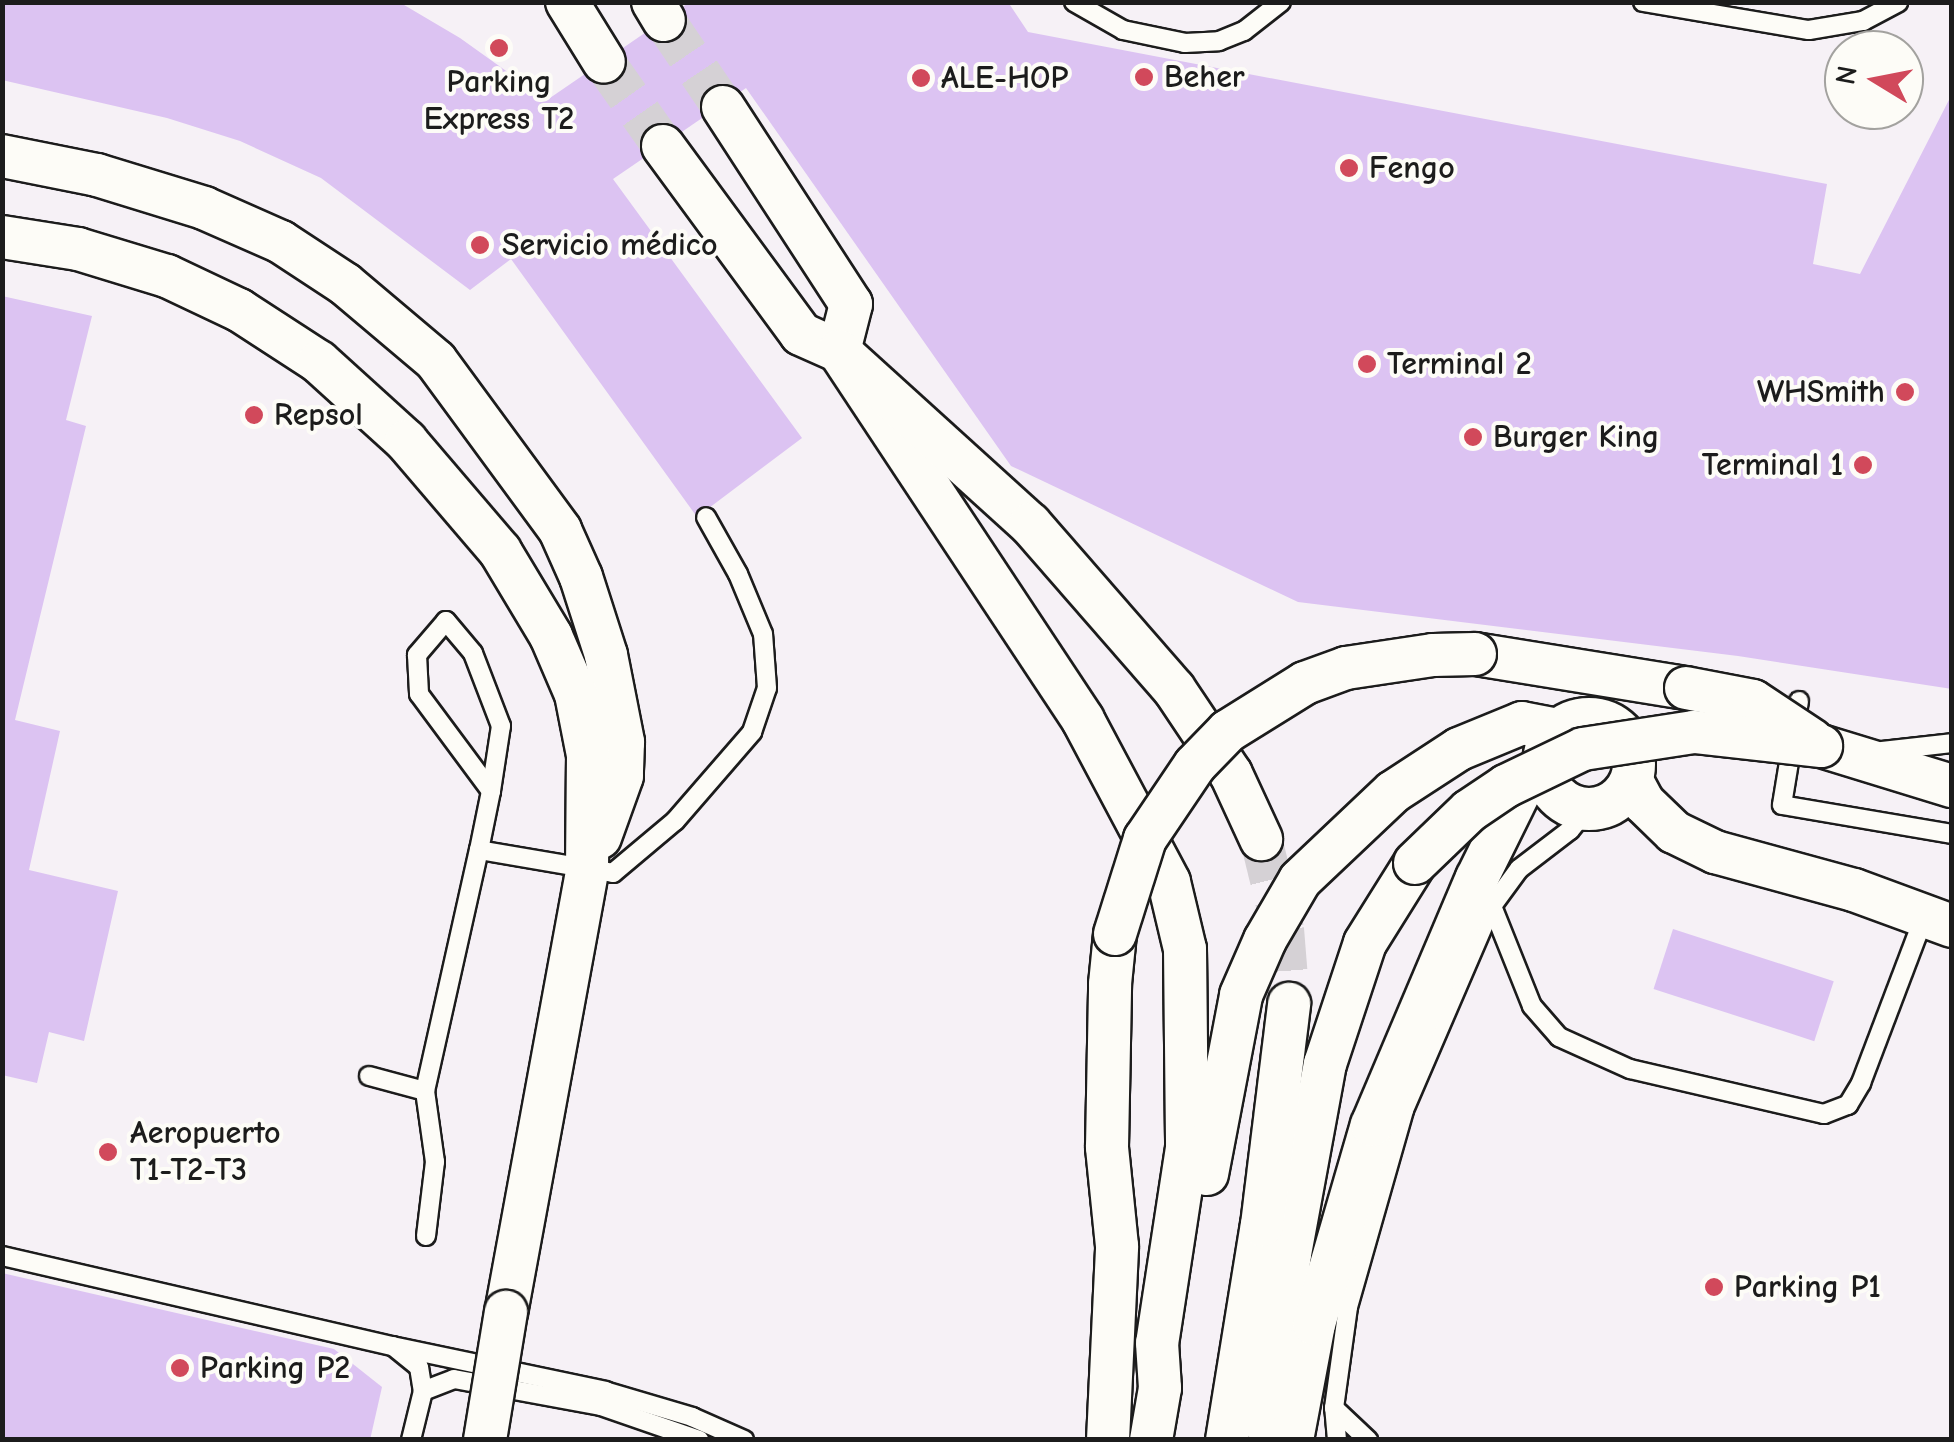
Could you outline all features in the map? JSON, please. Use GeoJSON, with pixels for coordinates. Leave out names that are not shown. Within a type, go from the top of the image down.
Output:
{"type":"FeatureCollection","features":[{"type":"Feature","properties":{"kind":"street"},"geometry":{"type":"LineString","coordinates":[[567,2],[604,62]]}},
{"type":"Feature","properties":{"kind":"street"},"geometry":{"type":"LineString","coordinates":[[724,106],[851,304],[839,352],[1083,720],[1169,882],[1185,950],[1187,1148],[1157,1342],[1160,1388],[1151,1440]]}},
{"type":"Feature","properties":{"kind":"street"},"geometry":{"type":"LineString","coordinates":[[663,146],[802,334],[839,352],[1030,524],[1174,689],[1231,774],[1261,840]]}},
{"type":"Feature","properties":{"kind":"street"},"geometry":{"type":"LineString","coordinates":[[2,156],[96,176],[204,208],[281,242],[346,284],[436,361],[560,530],[606,655],[623,742],[622,776],[586,872]]}},
{"type":"Feature","properties":{"kind":"street"},"geometry":{"type":"LineString","coordinates":[[2,237],[78,249],[152,272],[239,310],[354,390],[406,441],[500,552],[527,592],[576,694],[588,756],[586,872],[564,1014],[484,1440]]}},
{"type":"Feature","properties":{"kind":"street"},"geometry":{"type":"LineString","coordinates":[[1108,1440],[1117,1246],[1108,1147],[1110,984],[1115,934],[1145,839],[1195,765],[1228,732],[1281,696],[1346,668],[1433,655],[1475,654],[1753,701],[1836,750]]}},
{"type":"Feature","properties":{"kind":"street"},"geometry":{"type":"LineString","coordinates":[[1160,1388],[1178,1348],[1241,995],[1264,940],[1300,880],[1393,792],[1459,749],[1522,723],[1551,749],[1554,794],[1586,810],[1604,808],[1619,799],[1632,782],[1634,754],[1628,739],[1607,722],[1582,718],[1551,749],[1520,792],[1478,878],[1372,1125],[1314,1324],[1292,1440]]}},
{"type":"Feature","properties":{"kind":"street"},"geometry":{"type":"LineString","coordinates":[[1266,1440],[1290,1254],[1324,1064],[1365,944],[1415,863],[1469,811],[1506,786],[1584,748],[1694,732],[1836,750],[1952,786]]}},
{"type":"Feature","properties":{"kind":"street"},"geometry":{"type":"LineString","coordinates":[[1632,782],[1644,802],[1674,832],[1715,852],[1938,922]]}},
{"type":"Feature","properties":{"kind":"street"},"geometry":{"type":"LineString","coordinates":[[1227,1440],[1262,1225],[1289,1004]]}},
{"type":"Feature","properties":{"kind":"lane"},"geometry":{"type":"LineString","coordinates":[[1074,2],[1123,30],[1185,43],[1219,41],[1244,31],[1281,2]]}},
{"type":"Feature","properties":{"kind":"lane"},"geometry":{"type":"LineString","coordinates":[[1643,2],[1809,30],[1864,22],[1898,2]]}},
{"type":"Feature","properties":{"kind":"lane"},"geometry":{"type":"LineString","coordinates":[[480,850],[586,872],[613,873],[646,850],[752,732],[767,688],[763,634],[738,574],[706,518]]}},
{"type":"Feature","properties":{"kind":"lane"},"geometry":{"type":"LineString","coordinates":[[426,1236],[435,1162],[425,1091],[480,850],[491,791],[501,726],[473,654],[446,621],[417,656],[419,694],[491,791]]}},
{"type":"Feature","properties":{"kind":"lane"},"geometry":{"type":"LineString","coordinates":[[1799,701],[1782,805],[1952,834]]}},
{"type":"Feature","properties":{"kind":"lane"},"geometry":{"type":"LineString","coordinates":[[1836,750],[1952,743]]}},
{"type":"Feature","properties":{"kind":"lane"},"geometry":{"type":"LineString","coordinates":[[1336,1440],[1334,1408],[1348,1308],[1404,1110],[1492,906],[1519,868],[1570,830],[1586,810]]}},
{"type":"Feature","properties":{"kind":"lane"},"geometry":{"type":"LineString","coordinates":[[1492,906],[1532,1006],[1558,1037],[1630,1069],[1824,1114],[1848,1105],[1862,1082],[1938,922]]}},
{"type":"Feature","properties":{"kind":"lane"},"geometry":{"type":"LineString","coordinates":[[370,1076],[425,1091]]}},
{"type":"Feature","properties":{"kind":"lane"},"geometry":{"type":"LineString","coordinates":[[2,1256],[606,1391],[692,1417],[744,1440]]}},
{"type":"Feature","properties":{"kind":"lane"},"geometry":{"type":"LineString","coordinates":[[393,1346],[420,1367],[423,1391],[410,1440]]}},
{"type":"Feature","properties":{"kind":"lane"},"geometry":{"type":"LineString","coordinates":[[423,1391],[454,1379],[601,1406],[699,1440]]}},
{"type":"Feature","properties":{"kind":"lane"},"geometry":{"type":"LineString","coordinates":[[1334,1408],[1368,1440]]}},
{"type":"Feature","properties":{"kind":"building","name":"Terminal 2"},"geometry":{"type":"Polygon","coordinates":[[[2,2],[399,2],[460,38],[547,100],[690,2],[1008,2],[1028,32],[1827,184],[1813,264],[1860,274],[1952,94],[1952,689],[1738,656],[1298,602],[1011,466],[746,88],[613,179],[802,438],[697,517],[511,259],[470,290],[321,178],[240,141],[167,118],[2,80],[2,2]]]}},
{"type":"Feature","properties":{"kind":"building"},"geometry":{"type":"Polygon","coordinates":[[[2,296],[92,316],[66,420],[86,426],[15,720],[60,731],[29,870],[118,891],[84,1041],[49,1032],[37,1083],[2,1075],[2,296]]]}},
{"type":"Feature","properties":{"kind":"building"},"geometry":{"type":"Polygon","coordinates":[[[1673,929],[1834,981],[1814,1041],[1654,989],[1673,929]]]}},
{"type":"Feature","properties":{"kind":"building","name":"Parking P2"},"geometry":{"type":"Polygon","coordinates":[[[2,1273],[334,1349],[382,1387],[370,1440],[2,1440],[2,1273]]]}},
{"type":"Feature","properties":{"kind":"tunnel"},"geometry":{"type":"LineString","coordinates":[[664,20],[723,107]]}},
{"type":"Feature","properties":{"kind":"tunnel"},"geometry":{"type":"LineString","coordinates":[[604,62],[663,146]]}},
{"type":"Feature","properties":{"kind":"tunnel"},"geometry":{"type":"LineString","coordinates":[[1261,839],[1283,929],[1289,1004]]}},
{"type":"Feature","properties":{"kind":"place","name":"Parking Express T2"},"geometry":{"type":"Point","coordinates":[499,48]}},
{"type":"Feature","properties":{"kind":"place","name":"Beher"},"geometry":{"type":"Point","coordinates":[1144,77]}},
{"type":"Feature","properties":{"kind":"place","name":"ALE-HOP"},"geometry":{"type":"Point","coordinates":[921,78]}},
{"type":"Feature","properties":{"kind":"place","name":"Fengo"},"geometry":{"type":"Point","coordinates":[1349,168]}},
{"type":"Feature","properties":{"kind":"place","name":"Servicio médico"},"geometry":{"type":"Point","coordinates":[480,245]}},
{"type":"Feature","properties":{"kind":"place","name":"Terminal 2"},"geometry":{"type":"Point","coordinates":[1367,364]}},
{"type":"Feature","properties":{"kind":"place","name":"WHSmith"},"geometry":{"type":"Point","coordinates":[1905,392]}},
{"type":"Feature","properties":{"kind":"place","name":"Repsol"},"geometry":{"type":"Point","coordinates":[254,415]}},
{"type":"Feature","properties":{"kind":"place","name":"Burger King"},"geometry":{"type":"Point","coordinates":[1473,437]}},
{"type":"Feature","properties":{"kind":"place","name":"Terminal 1"},"geometry":{"type":"Point","coordinates":[1863,465]}},
{"type":"Feature","properties":{"kind":"place","name":"Aeropuerto T1-T2-T3"},"geometry":{"type":"Point","coordinates":[108,1152]}},
{"type":"Feature","properties":{"kind":"place","name":"Parking P1"},"geometry":{"type":"Point","coordinates":[1714,1287]}},
{"type":"Feature","properties":{"kind":"place","name":"Parking P2"},"geometry":{"type":"Point","coordinates":[180,1368]}}]}
